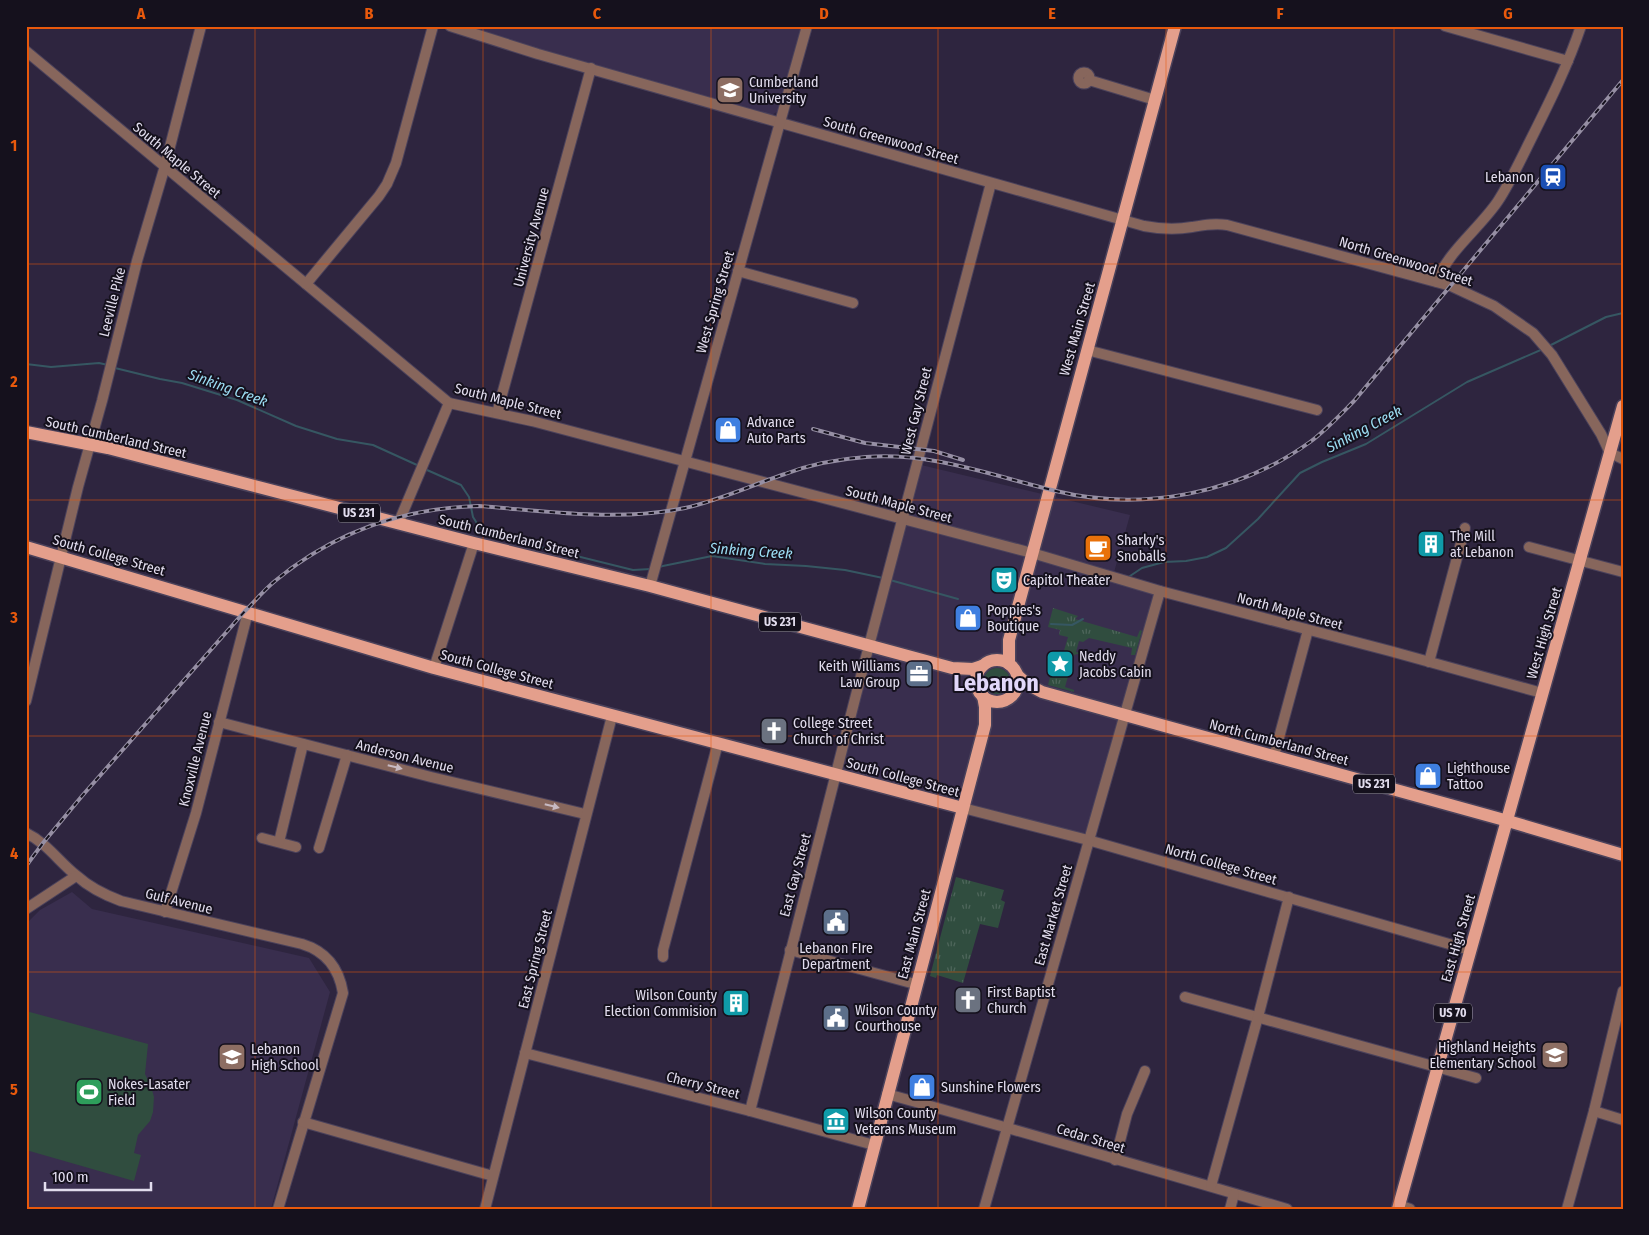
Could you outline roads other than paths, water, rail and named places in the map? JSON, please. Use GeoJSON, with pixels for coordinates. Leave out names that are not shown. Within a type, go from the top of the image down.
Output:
{"type":"FeatureCollection","features":[{"type":"Feature","properties":{"kind":"main road","name":"West Main Street"},"geometry":{"type":"LineString","coordinates":[[1009,664],[1009,640],[1175,26]]}},
{"type":"Feature","properties":{"kind":"main road","name":"US 70"},"geometry":{"type":"LineString","coordinates":[[1610,453],[1623,406]]}},
{"type":"Feature","properties":{"kind":"main road","name":"South Cumberland Street"},"geometry":{"type":"LineString","coordinates":[[26,432],[90,445],[474,543],[652,580],[869,646],[952,668],[973,669],[987,663]]}},
{"type":"Feature","properties":{"kind":"main road","name":"West High Street"},"geometry":{"type":"LineString","coordinates":[[1508,821],[1610,453]]}},
{"type":"Feature","properties":{"kind":"main road","name":"South College Street"},"geometry":{"type":"LineString","coordinates":[[26,547],[434,668],[963,808]]}},
{"type":"Feature","properties":{"kind":"main road","name":"West Main Street"},"geometry":{"type":"LineString","coordinates":[[987,663],[1009,640]]}},
{"type":"Feature","properties":{"kind":"main road","name":"US 231"},"geometry":{"type":"LineString","coordinates":[[987,663],[1001,660],[1009,664],[1017,675]]}},
{"type":"Feature","properties":{"kind":"main road"},"geometry":{"type":"LineString","coordinates":[[980,693],[976,677],[987,663]]}},
{"type":"Feature","properties":{"kind":"main road"},"geometry":{"type":"LineString","coordinates":[[952,668],[972,682],[980,693]]}},
{"type":"Feature","properties":{"kind":"main road","name":"North Cumberland Street"},"geometry":{"type":"LineString","coordinates":[[1017,675],[1027,684],[1042,692],[1508,821],[1623,855]]}},
{"type":"Feature","properties":{"kind":"main road"},"geometry":{"type":"LineString","coordinates":[[1008,698],[1017,686],[1017,675]]}},
{"type":"Feature","properties":{"kind":"main road","name":"North Cumberland Street"},"geometry":{"type":"LineString","coordinates":[[1008,698],[1042,692]]}},
{"type":"Feature","properties":{"kind":"main road","name":"US 231"},"geometry":{"type":"LineString","coordinates":[[980,693],[995,702],[1008,698]]}},
{"type":"Feature","properties":{"kind":"main road","name":"East Main Street"},"geometry":{"type":"LineString","coordinates":[[858,1209],[915,984],[985,725],[985,707],[980,693]]}},
{"type":"Feature","properties":{"kind":"main road","name":"East Main Street"},"geometry":{"type":"LineString","coordinates":[[985,725],[998,706],[1008,698]]}},
{"type":"Feature","properties":{"kind":"main road","name":"East High Street"},"geometry":{"type":"LineString","coordinates":[[1402,1208],[1470,950],[1508,821]]}},
{"type":"Feature","properties":{"kind":"street","name":"Leeville Pike"},"geometry":{"type":"LineString","coordinates":[[26,701],[137,261],[165,166],[201,26]]}},
{"type":"Feature","properties":{"kind":"street"},"geometry":{"type":"LineString","coordinates":[[306,284],[387,184],[396,163],[433,26]]}},
{"type":"Feature","properties":{"kind":"street","name":"South Greenwood Street"},"geometry":{"type":"LineString","coordinates":[[450,26],[538,54],[1123,219]]}},
{"type":"Feature","properties":{"kind":"street","name":"West Spring Street"},"geometry":{"type":"LineString","coordinates":[[652,580],[807,26]]}},
{"type":"Feature","properties":{"kind":"street"},"geometry":{"type":"LineString","coordinates":[[1445,26],[1568,61]]}},
{"type":"Feature","properties":{"kind":"street"},"geometry":{"type":"LineString","coordinates":[[1437,282],[1444,265],[1490,212],[1504,191],[1547,107],[1568,61],[1581,26]]}},
{"type":"Feature","properties":{"kind":"street","name":"South Maple Street"},"geometry":{"type":"LineString","coordinates":[[26,51],[449,403],[532,421],[1032,552]]}},
{"type":"Feature","properties":{"kind":"street","name":"University Avenue"},"geometry":{"type":"LineString","coordinates":[[497,413],[591,68]]}},
{"type":"Feature","properties":{"kind":"street"},"geometry":{"type":"LineString","coordinates":[[1089,80],[1155,100]]}},
{"type":"Feature","properties":{"kind":"street","name":"West Gay Street"},"geometry":{"type":"LineString","coordinates":[[869,646],[991,183]]}},
{"type":"Feature","properties":{"kind":"street","name":"North Greenwood Street"},"geometry":{"type":"LineString","coordinates":[[1123,219],[1163,229],[1191,228],[1209,224],[1227,225],[1437,282],[1487,302],[1523,325],[1540,340],[1552,355],[1601,434],[1610,453]]}},
{"type":"Feature","properties":{"kind":"street"},"geometry":{"type":"LineString","coordinates":[[738,271],[853,303]]}},
{"type":"Feature","properties":{"kind":"street"},"geometry":{"type":"LineString","coordinates":[[1087,350],[1317,410]]}},
{"type":"Feature","properties":{"kind":"street"},"geometry":{"type":"LineString","coordinates":[[398,524],[449,403]]}},
{"type":"Feature","properties":{"kind":"street"},"geometry":{"type":"LineString","coordinates":[[1610,453],[1623,459]]}},
{"type":"Feature","properties":{"kind":"street"},"geometry":{"type":"LineString","coordinates":[[1430,662],[1465,528]]}},
{"type":"Feature","properties":{"kind":"street"},"geometry":{"type":"LineString","coordinates":[[434,668],[474,543]]}},
{"type":"Feature","properties":{"kind":"street"},"geometry":{"type":"LineString","coordinates":[[1529,547],[1623,572]]}},
{"type":"Feature","properties":{"kind":"street","name":"North Maple Street"},"geometry":{"type":"LineString","coordinates":[[1032,552],[1160,591],[1542,693]]}},
{"type":"Feature","properties":{"kind":"street","name":"East Market Street"},"geometry":{"type":"LineString","coordinates":[[984,1209],[1160,591]]}},
{"type":"Feature","properties":{"kind":"street","name":"Knoxville Avenue"},"geometry":{"type":"LineString","coordinates":[[165,912],[196,814],[248,612]]}},
{"type":"Feature","properties":{"kind":"street"},"geometry":{"type":"LineString","coordinates":[[1274,756],[1308,630]]}},
{"type":"Feature","properties":{"kind":"street","name":"East Gay Street"},"geometry":{"type":"LineString","coordinates":[[750,1111],[869,646]]}},
{"type":"Feature","properties":{"kind":"street","name":"East Spring Street"},"geometry":{"type":"LineString","coordinates":[[485,1209],[585,814],[612,716]]}},
{"type":"Feature","properties":{"kind":"street","name":"Anderson Avenue"},"geometry":{"type":"LineString","coordinates":[[219,722],[585,814]]}},
{"type":"Feature","properties":{"kind":"street"},"geometry":{"type":"LineString","coordinates":[[663,957],[663,950],[718,743]]}},
{"type":"Feature","properties":{"kind":"street"},"geometry":{"type":"LineString","coordinates":[[279,842],[303,744]]}},
{"type":"Feature","properties":{"kind":"street"},"geometry":{"type":"LineString","coordinates":[[319,848],[347,755]]}},
{"type":"Feature","properties":{"kind":"street","name":"North College Street"},"geometry":{"type":"LineString","coordinates":[[963,808],[1088,840],[1470,950]]}},
{"type":"Feature","properties":{"kind":"street","name":"Gulf Avenue"},"geometry":{"type":"LineString","coordinates":[[26,833],[43,843],[76,876],[88,885],[121,901],[310,947],[330,960],[336,971],[342,993],[302,1122]]}},
{"type":"Feature","properties":{"kind":"street"},"geometry":{"type":"LineString","coordinates":[[262,838],[296,847]]}},
{"type":"Feature","properties":{"kind":"street"},"geometry":{"type":"LineString","coordinates":[[26,909],[76,876]]}},
{"type":"Feature","properties":{"kind":"street"},"geometry":{"type":"LineString","coordinates":[[1211,1186],[1258,1017],[1288,897]]}},
{"type":"Feature","properties":{"kind":"street"},"geometry":{"type":"LineString","coordinates":[[790,950],[915,984]]}},
{"type":"Feature","properties":{"kind":"street"},"geometry":{"type":"LineString","coordinates":[[1568,1209],[1619,1026],[1623,991]]}},
{"type":"Feature","properties":{"kind":"street"},"geometry":{"type":"LineString","coordinates":[[1185,997],[1476,1078]]}},
{"type":"Feature","properties":{"kind":"street","name":"Cherry Street"},"geometry":{"type":"LineString","coordinates":[[525,1053],[874,1145]]}},
{"type":"Feature","properties":{"kind":"street"},"geometry":{"type":"LineString","coordinates":[[1115,1160],[1127,1114],[1145,1071]]}},
{"type":"Feature","properties":{"kind":"street","name":"Cedar Street"},"geometry":{"type":"LineString","coordinates":[[887,1094],[1008,1127],[1287,1209]]}},
{"type":"Feature","properties":{"kind":"street"},"geometry":{"type":"LineString","coordinates":[[1594,1111],[1623,1120]]}},
{"type":"Feature","properties":{"kind":"street"},"geometry":{"type":"LineString","coordinates":[[278,1209],[302,1122],[493,1176]]}},
{"type":"Feature","properties":{"kind":"street"},"geometry":{"type":"LineString","coordinates":[[1230,1209],[1234,1194]]}},
{"type":"Feature","properties":{"kind":"waterway","name":"Sinking Creek"},"geometry":{"type":"LineString","coordinates":[[1549,346],[1606,317],[1623,313]]}},
{"type":"Feature","properties":{"kind":"waterway","name":"Sinking Creek"},"geometry":{"type":"LineString","coordinates":[[1130,576],[1142,568],[1164,562],[1186,561],[1207,557],[1226,548],[1258,519],[1300,473],[1366,444],[1467,382],[1543,349]]}},
{"type":"Feature","properties":{"kind":"waterway","name":"Sinking Creek"},"geometry":{"type":"LineString","coordinates":[[26,364],[51,367],[99,363],[108,365]]}},
{"type":"Feature","properties":{"kind":"waterway","name":"Sinking Creek"},"geometry":{"type":"LineString","coordinates":[[115,368],[182,383],[237,400],[296,426],[337,439],[373,445],[417,465]]}},
{"type":"Feature","properties":{"kind":"waterway","name":"Sinking Creek"},"geometry":{"type":"LineString","coordinates":[[427,470],[461,485],[469,497],[473,517],[478,525],[488,534],[633,570],[651,569]]}},
{"type":"Feature","properties":{"kind":"waterway","name":"Sinking Creek"},"geometry":{"type":"LineString","coordinates":[[658,567],[712,556],[765,564],[845,570],[883,578]]}},
{"type":"Feature","properties":{"kind":"waterway","name":"Sinking Creek"},"geometry":{"type":"LineString","coordinates":[[890,580],[958,599]]}},
{"type":"Feature","properties":{"kind":"waterway","name":"Sinking Creek"},"geometry":{"type":"LineString","coordinates":[[1051,624],[1072,625],[1083,619]]}},
{"type":"Feature","properties":{"kind":"railway"},"geometry":{"type":"LineString","coordinates":[[26,866],[82,796],[267,588],[297,564],[321,549],[370,526],[423,512],[479,506],[556,513],[608,515],[659,512],[711,501],[805,467],[866,457],[891,456],[939,462],[986,472],[1056,491],[1088,497],[1121,500],[1188,494],[1252,475],[1282,460],[1310,442],[1354,401],[1623,80]]}},
{"type":"Feature","properties":{"kind":"railway"},"geometry":{"type":"LineString","coordinates":[[813,429],[865,443],[934,451],[963,460]]}},
{"type":"Feature","properties":{"kind":"place","name":"Cumberland University"},"geometry":{"type":"Point","coordinates":[730,90]}},
{"type":"Feature","properties":{"kind":"place","name":"Lebanon"},"geometry":{"type":"Point","coordinates":[1553,177]}},
{"type":"Feature","properties":{"kind":"place","name":"Advance Auto Parts"},"geometry":{"type":"Point","coordinates":[728,430]}},
{"type":"Feature","properties":{"kind":"place","name":"The Mill at Lebanon"},"geometry":{"type":"Point","coordinates":[1431,544]}},
{"type":"Feature","properties":{"kind":"place","name":"Sharky's Snoballs"},"geometry":{"type":"Point","coordinates":[1098,548]}},
{"type":"Feature","properties":{"kind":"place","name":"Capitol Theater"},"geometry":{"type":"Point","coordinates":[1004,580]}},
{"type":"Feature","properties":{"kind":"place","name":"Poppies's Boutique"},"geometry":{"type":"Point","coordinates":[968,618]}},
{"type":"Feature","properties":{"kind":"place","name":"Neddy Jacobs Cabin"},"geometry":{"type":"Point","coordinates":[1060,664]}},
{"type":"Feature","properties":{"kind":"place","name":"Keith Williams Law Group"},"geometry":{"type":"Point","coordinates":[919,674]}},
{"type":"Feature","properties":{"kind":"place","name":"College Street Church of Christ"},"geometry":{"type":"Point","coordinates":[774,731]}},
{"type":"Feature","properties":{"kind":"place","name":"Lighthouse Tattoo"},"geometry":{"type":"Point","coordinates":[1428,776]}},
{"type":"Feature","properties":{"kind":"place","name":"Lebanon FIre Department"},"geometry":{"type":"Point","coordinates":[836,922]}},
{"type":"Feature","properties":{"kind":"place","name":"First Baptist Church"},"geometry":{"type":"Point","coordinates":[968,1000]}},
{"type":"Feature","properties":{"kind":"place","name":"Wilson County Election Commision"},"geometry":{"type":"Point","coordinates":[736,1003]}},
{"type":"Feature","properties":{"kind":"place","name":"Wilson County Courthouse"},"geometry":{"type":"Point","coordinates":[836,1018]}},
{"type":"Feature","properties":{"kind":"place","name":"Highland Heights Elementary School"},"geometry":{"type":"Point","coordinates":[1555,1055]}},
{"type":"Feature","properties":{"kind":"place","name":"Lebanon High School"},"geometry":{"type":"Point","coordinates":[232,1057]}},
{"type":"Feature","properties":{"kind":"place","name":"Sunshine Flowers"},"geometry":{"type":"Point","coordinates":[922,1087]}},
{"type":"Feature","properties":{"kind":"place","name":"Nokes-Lasater Field"},"geometry":{"type":"Point","coordinates":[89,1092]}},
{"type":"Feature","properties":{"kind":"place","name":"Wilson County Veterans Museum"},"geometry":{"type":"Point","coordinates":[836,1121]}},
{"type":"Feature","properties":{"kind":"district","name":"Lebanon"},"geometry":{"type":"Point","coordinates":[996,683]}}]}
